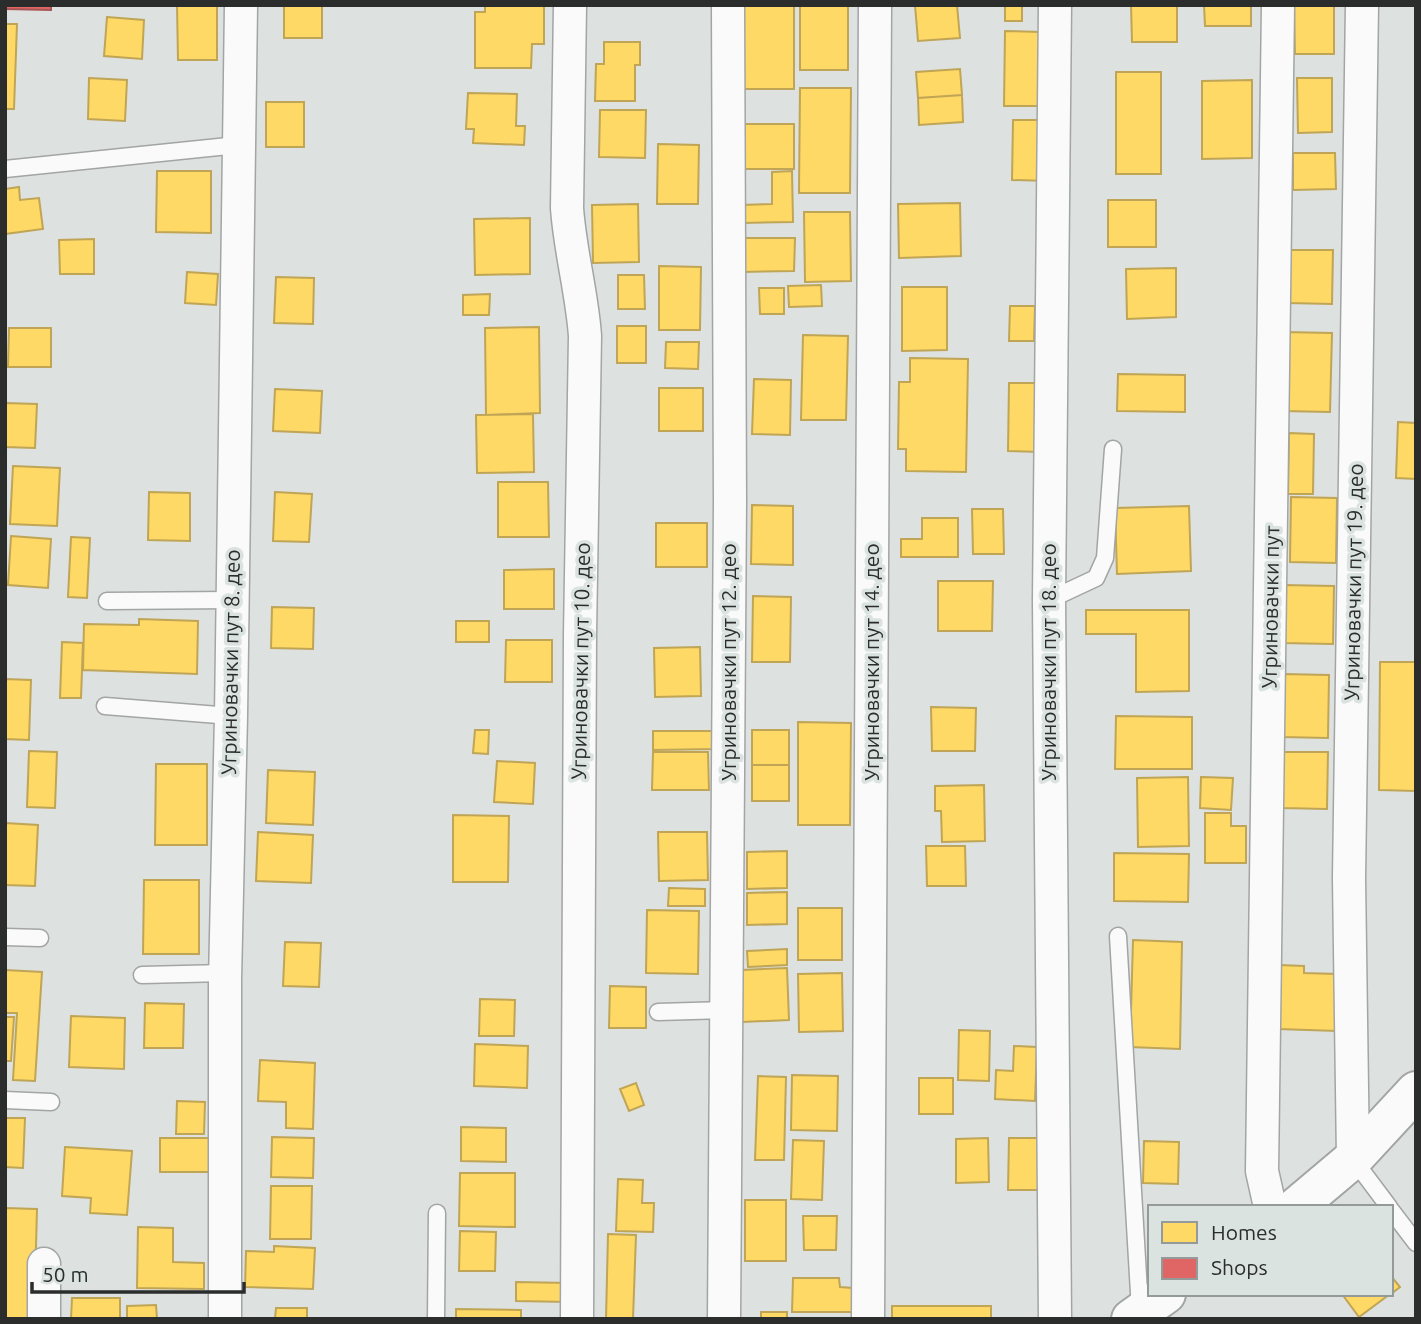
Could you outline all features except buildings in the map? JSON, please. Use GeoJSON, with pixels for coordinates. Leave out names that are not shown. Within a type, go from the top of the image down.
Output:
{"type":"FeatureCollection","features":[{"type":"Feature","properties":{"kind":"street","name":"Угриновачки пут 8. део"},"geometry":{"type":"LineString","coordinates":[[225,1319],[225,973],[240,5]]}},
{"type":"Feature","properties":{"kind":"street","name":"Угриновачки пут 10. део"},"geometry":{"type":"LineString","coordinates":[[570,5],[567,208],[581,293],[585,337],[580,635],[577,1319]]}},
{"type":"Feature","properties":{"kind":"street","name":"Угриновачки пут 12. део"},"geometry":{"type":"LineString","coordinates":[[724,1319],[730,502],[728,5]]}},
{"type":"Feature","properties":{"kind":"street","name":"Угриновачки пут 14. део"},"geometry":{"type":"LineString","coordinates":[[868,1319],[875,5]]}},
{"type":"Feature","properties":{"kind":"street","name":"Угриновачки пут 18. део"},"geometry":{"type":"LineString","coordinates":[[1055,5],[1049,600],[1055,1319]]}},
{"type":"Feature","properties":{"kind":"street","name":"Угриновачки пут"},"geometry":{"type":"LineString","coordinates":[[1270,1205],[1262,1171],[1278,5]]}},
{"type":"Feature","properties":{"kind":"street","name":"Угриновачки пут 19. део"},"geometry":{"type":"LineString","coordinates":[[1353,1159],[1349,877],[1362,5]]}},
{"type":"Feature","properties":{"kind":"street"},"geometry":{"type":"LineString","coordinates":[[1298,1205],[1353,1159],[1416,1091]]}},
{"type":"Feature","properties":{"kind":"street"},"geometry":{"type":"LineString","coordinates":[[44,1264],[44,1319]]}},
{"type":"Feature","properties":{"kind":"lane"},"geometry":{"type":"LineString","coordinates":[[5,169],[238,145]]}},
{"type":"Feature","properties":{"kind":"lane"},"geometry":{"type":"LineString","coordinates":[[1049,600],[1096,578],[1105,558],[1113,449]]}},
{"type":"Feature","properties":{"kind":"lane"},"geometry":{"type":"LineString","coordinates":[[107,601],[232,600]]}},
{"type":"Feature","properties":{"kind":"lane"},"geometry":{"type":"LineString","coordinates":[[105,706],[231,716]]}},
{"type":"Feature","properties":{"kind":"lane"},"geometry":{"type":"LineString","coordinates":[[1118,936],[1146,1308]]}},
{"type":"Feature","properties":{"kind":"lane"},"geometry":{"type":"LineString","coordinates":[[5,937],[40,938]]}},
{"type":"Feature","properties":{"kind":"lane"},"geometry":{"type":"LineString","coordinates":[[142,975],[225,973]]}},
{"type":"Feature","properties":{"kind":"lane"},"geometry":{"type":"LineString","coordinates":[[658,1012],[726,1010]]}},
{"type":"Feature","properties":{"kind":"lane"},"geometry":{"type":"LineString","coordinates":[[5,1100],[51,1102]]}},
{"type":"Feature","properties":{"kind":"lane"},"geometry":{"type":"LineString","coordinates":[[1353,1159],[1388,1205]]}},
{"type":"Feature","properties":{"kind":"lane"},"geometry":{"type":"LineString","coordinates":[[1393,1212],[1416,1243]]}},
{"type":"Feature","properties":{"kind":"lane"},"geometry":{"type":"LineString","coordinates":[[436,1319],[438,1213]]}}]}
